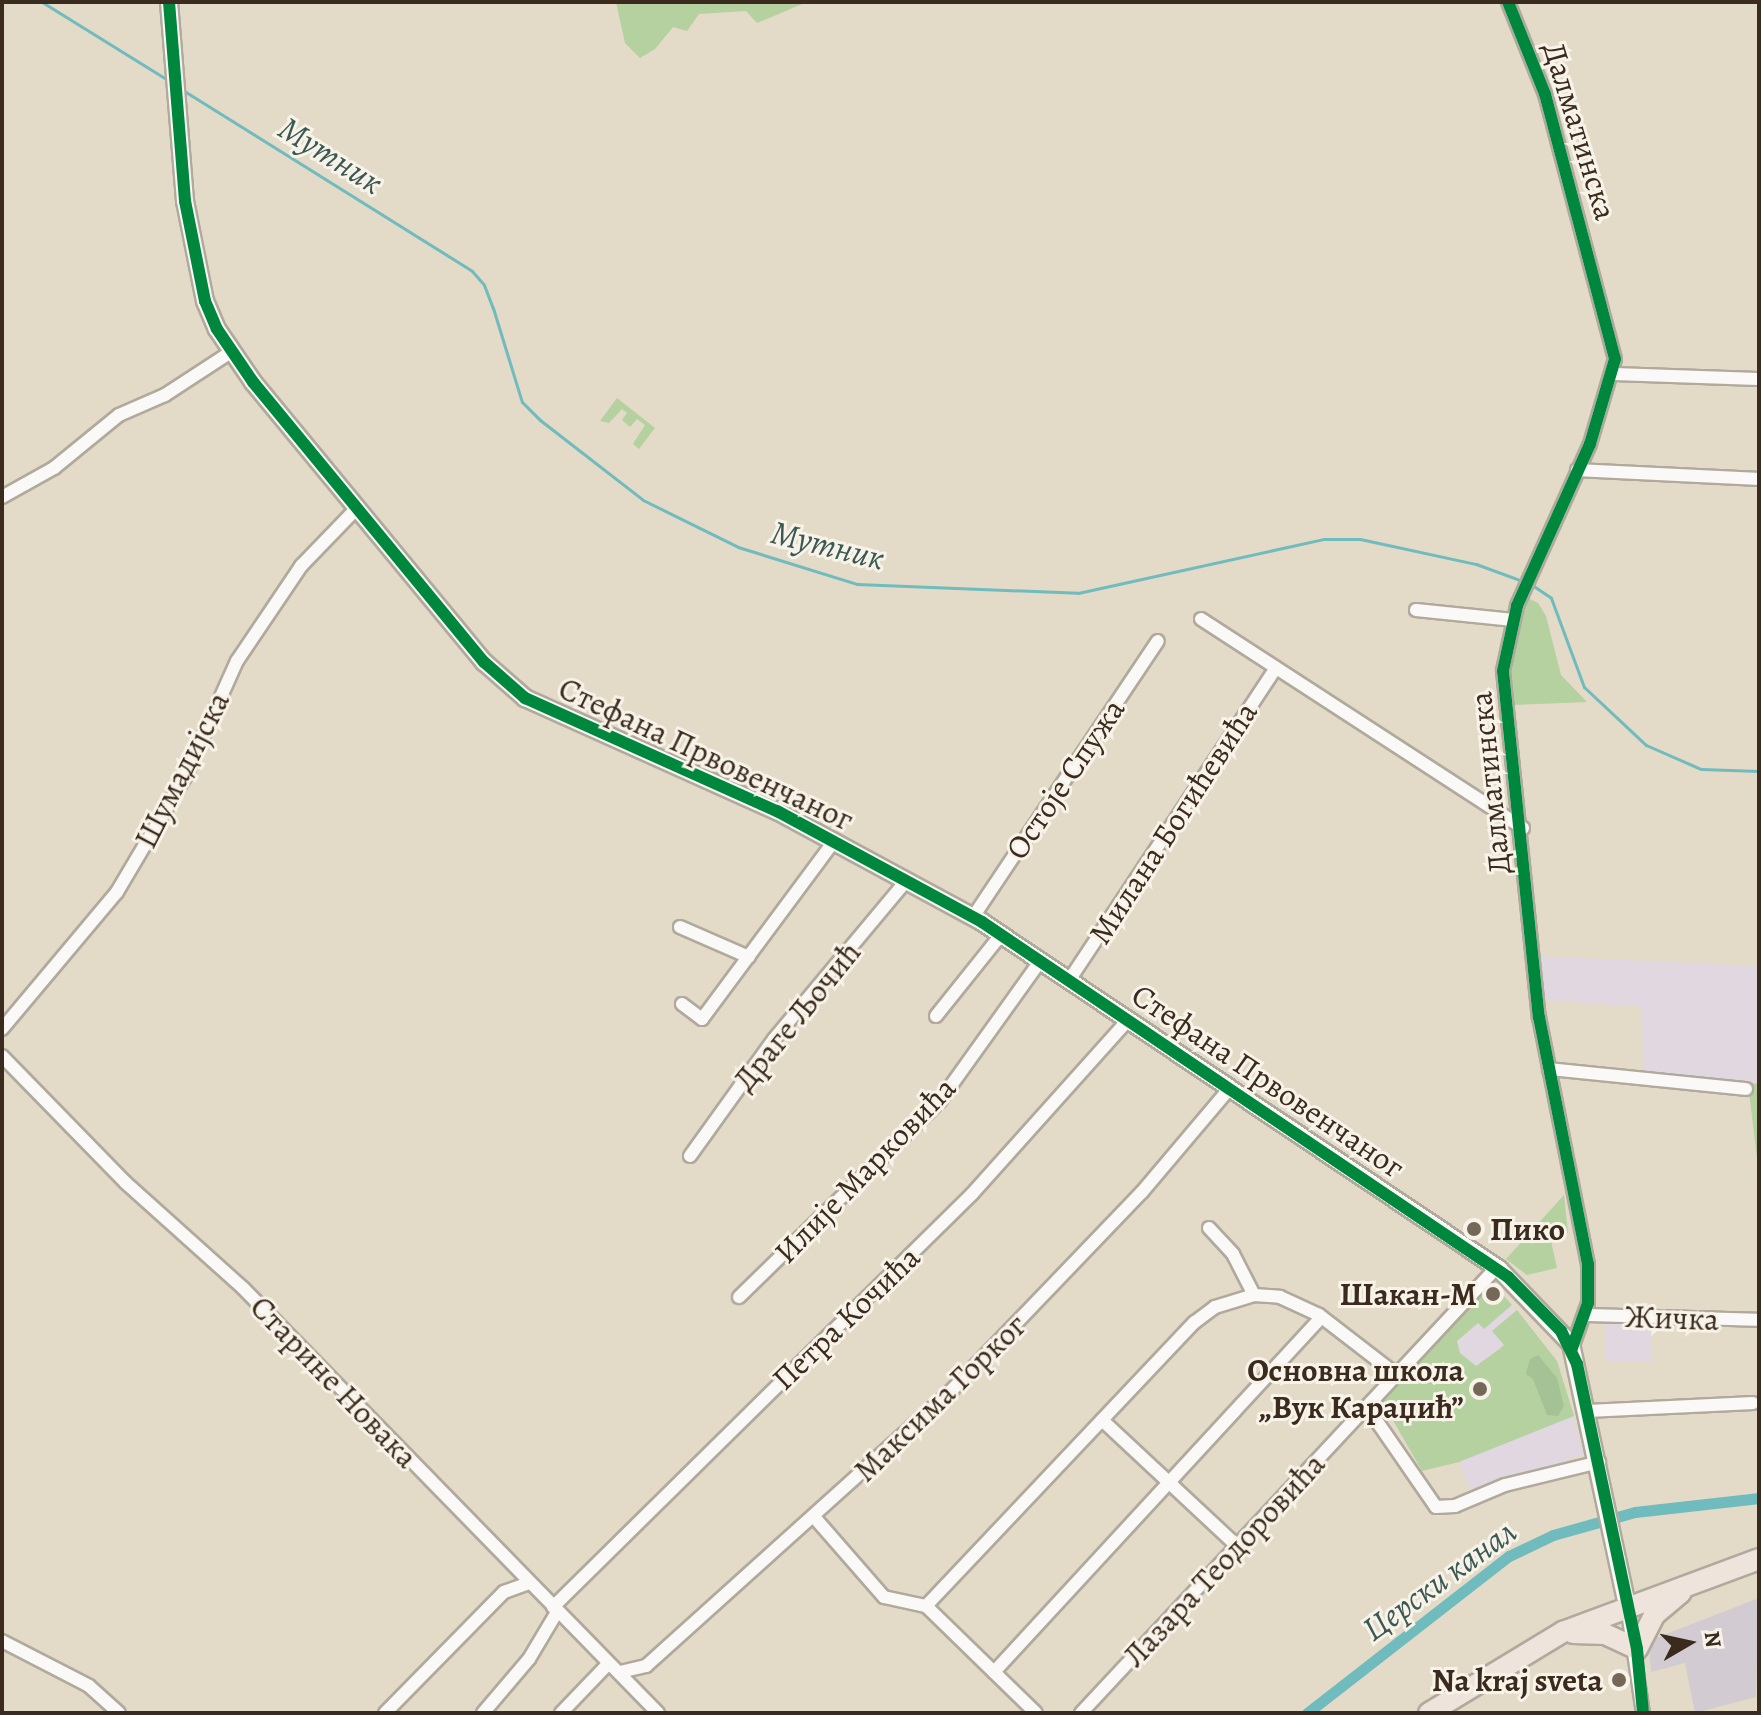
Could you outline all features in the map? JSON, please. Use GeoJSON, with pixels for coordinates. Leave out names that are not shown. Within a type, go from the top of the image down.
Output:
{"type":"FeatureCollection","features":[{"type":"Feature","properties":{"kind":"main road"},"geometry":{"type":"LineString","coordinates":[[1429,1713],[1557,1635],[1627,1605],[1759,1559]]}},
{"type":"Feature","properties":{"kind":"main road"},"geometry":{"type":"LineString","coordinates":[[1557,1635],[1595,1632],[1637,1649],[1654,1615],[1688,1584]]}},
{"type":"Feature","properties":{"kind":"street","name":"Стефана Првовенчаног"},"geometry":{"type":"LineString","coordinates":[[169,2],[174,94],[197,268],[205,301],[231,352],[357,508],[515,691],[834,841],[973,917],[1497,1267],[1572,1348],[1599,1462],[1627,1605]]}},
{"type":"Feature","properties":{"kind":"street","name":"Далматинска"},"geometry":{"type":"LineString","coordinates":[[1508,2],[1545,94],[1565,164],[1610,331],[1613,374],[1577,470],[1529,575],[1505,645],[1504,709],[1523,828],[1530,943],[1549,1069],[1588,1264],[1585,1315],[1572,1348]]}},
{"type":"Feature","properties":{"kind":"street"},"geometry":{"type":"LineString","coordinates":[[2,497],[54,468],[119,415],[165,395],[231,352]]}},
{"type":"Feature","properties":{"kind":"street"},"geometry":{"type":"LineString","coordinates":[[1613,374],[1759,379]]}},
{"type":"Feature","properties":{"kind":"street"},"geometry":{"type":"LineString","coordinates":[[1577,470],[1759,479]]}},
{"type":"Feature","properties":{"kind":"street","name":"Шумадијска"},"geometry":{"type":"LineString","coordinates":[[2,1029],[117,892],[185,777],[237,661],[301,566],[357,508]]}},
{"type":"Feature","properties":{"kind":"street"},"geometry":{"type":"LineString","coordinates":[[1416,610],[1513,620]]}},
{"type":"Feature","properties":{"kind":"street"},"geometry":{"type":"LineString","coordinates":[[1201,619],[1523,828]]}},
{"type":"Feature","properties":{"kind":"street","name":"Остоје Спужа"},"geometry":{"type":"LineString","coordinates":[[973,917],[1158,641]]}},
{"type":"Feature","properties":{"kind":"street","name":"Милана Богићевића"},"geometry":{"type":"LineString","coordinates":[[1070,979],[1276,668]]}},
{"type":"Feature","properties":{"kind":"street"},"geometry":{"type":"LineString","coordinates":[[682,1004],[702,1019],[834,841]]}},
{"type":"Feature","properties":{"kind":"street","name":"Драге Љочић"},"geometry":{"type":"LineString","coordinates":[[690,1156],[767,1048],[907,880]]}},
{"type":"Feature","properties":{"kind":"street"},"geometry":{"type":"LineString","coordinates":[[680,927],[749,957]]}},
{"type":"Feature","properties":{"kind":"street"},"geometry":{"type":"LineString","coordinates":[[936,1016],[1001,935]]}},
{"type":"Feature","properties":{"kind":"street","name":"Илије Марковића"},"geometry":{"type":"LineString","coordinates":[[739,1297],[940,1101],[1041,960]]}},
{"type":"Feature","properties":{"kind":"street","name":"Петра Кочића"},"geometry":{"type":"LineString","coordinates":[[483,1713],[529,1659],[555,1609],[972,1194],[1129,1019]]}},
{"type":"Feature","properties":{"kind":"street","name":"Старине Новака"},"geometry":{"type":"LineString","coordinates":[[2,1056],[126,1183],[243,1288],[658,1713]]}},
{"type":"Feature","properties":{"kind":"street"},"geometry":{"type":"LineString","coordinates":[[1549,1069],[1746,1089]]}},
{"type":"Feature","properties":{"kind":"street","name":"Максима Горког"},"geometry":{"type":"LineString","coordinates":[[620,1672],[646,1666],[815,1518],[951,1391],[1180,1151],[1230,1088]]}},
{"type":"Feature","properties":{"kind":"street"},"geometry":{"type":"LineString","coordinates":[[1209,1228],[1233,1254],[1254,1295]]}},
{"type":"Feature","properties":{"kind":"street","name":"Лазара Теодоровића"},"geometry":{"type":"LineString","coordinates":[[1081,1713],[1497,1267]]}},
{"type":"Feature","properties":{"kind":"street"},"geometry":{"type":"LineString","coordinates":[[926,1606],[1207,1312],[1254,1295],[1280,1297],[1322,1317],[1397,1375]]}},
{"type":"Feature","properties":{"kind":"street","name":"Жичка"},"geometry":{"type":"LineString","coordinates":[[1585,1315],[1759,1320]]}},
{"type":"Feature","properties":{"kind":"street"},"geometry":{"type":"LineString","coordinates":[[994,1672],[1171,1484],[1322,1317]]}},
{"type":"Feature","properties":{"kind":"street"},"geometry":{"type":"LineString","coordinates":[[1588,1411],[1753,1403]]}},
{"type":"Feature","properties":{"kind":"street"},"geometry":{"type":"LineString","coordinates":[[1367,1407],[1436,1507],[1455,1506],[1505,1485],[1599,1462]]}},
{"type":"Feature","properties":{"kind":"street"},"geometry":{"type":"LineString","coordinates":[[1102,1420],[1237,1546]]}},
{"type":"Feature","properties":{"kind":"street"},"geometry":{"type":"LineString","coordinates":[[815,1518],[884,1597],[926,1606],[1036,1713]]}},
{"type":"Feature","properties":{"kind":"street"},"geometry":{"type":"LineString","coordinates":[[385,1713],[504,1592],[529,1583]]}},
{"type":"Feature","properties":{"kind":"street"},"geometry":{"type":"LineString","coordinates":[[1627,1605],[1637,1649],[1643,1713]]}},
{"type":"Feature","properties":{"kind":"street"},"geometry":{"type":"LineString","coordinates":[[2,1641],[89,1686],[119,1713]]}},
{"type":"Feature","properties":{"kind":"street"},"geometry":{"type":"LineString","coordinates":[[561,1713],[608,1664]]}},
{"type":"Feature","properties":{"kind":"shaded area"},"geometry":{"type":"Polygon","coordinates":[[[1538,956],[1759,966],[1759,1084],[1643,1074],[1642,1007],[1544,1000],[1538,956]]]}},
{"type":"Feature","properties":{"kind":"shaded area","name":"Основна школа „Вук Караџић”"},"geometry":{"type":"Polygon","coordinates":[[[1492,1284],[1485,1296],[1492,1302],[1501,1293],[1557,1361],[1584,1454],[1472,1493],[1458,1459],[1422,1471],[1382,1401],[1492,1284]]]}},
{"type":"Feature","properties":{"kind":"shaded area"},"geometry":{"type":"Polygon","coordinates":[[[1605,1321],[1651,1323],[1651,1362],[1605,1362],[1605,1321]]]}},
{"type":"Feature","properties":{"kind":"shaded area"},"geometry":{"type":"Polygon","coordinates":[[[1759,1598],[1756,1697],[1695,1713],[1685,1663],[1651,1672],[1648,1641],[1759,1598]]]}},
{"type":"Feature","properties":{"kind":"green space"},"geometry":{"type":"Polygon","coordinates":[[[616,2],[807,2],[757,23],[746,11],[699,14],[687,31],[673,27],[655,49],[640,58],[625,43],[616,2]]]}},
{"type":"Feature","properties":{"kind":"green space"},"geometry":{"type":"Polygon","coordinates":[[[617,398],[655,428],[639,449],[633,444],[645,425],[637,419],[630,427],[622,420],[627,413],[622,409],[609,423],[600,421],[617,398]]]}},
{"type":"Feature","properties":{"kind":"green space"},"geometry":{"type":"Polygon","coordinates":[[[1526,597],[1538,603],[1546,616],[1561,675],[1587,702],[1510,705],[1512,648],[1526,597]]]}},
{"type":"Feature","properties":{"kind":"green space"},"geometry":{"type":"Polygon","coordinates":[[[1748,1083],[1759,1084],[1759,1167],[1758,1167],[1748,1083]]]}},
{"type":"Feature","properties":{"kind":"green space"},"geometry":{"type":"Polygon","coordinates":[[[1564,1195],[1568,1233],[1550,1237],[1557,1268],[1527,1275],[1506,1259],[1564,1195]]]}},
{"type":"Feature","properties":{"kind":"green space","name":"Основна школа „Вук Караџић”"},"geometry":{"type":"Polygon","coordinates":[[[1492,1284],[1485,1296],[1492,1302],[1501,1293],[1512,1305],[1484,1329],[1478,1323],[1457,1341],[1460,1353],[1476,1366],[1498,1350],[1504,1345],[1492,1331],[1517,1310],[1557,1361],[1574,1416],[1459,1462],[1422,1471],[1382,1401],[1492,1284]]]}},
{"type":"Feature","properties":{"kind":"green space"},"geometry":{"type":"Polygon","coordinates":[[[1538,1355],[1557,1378],[1564,1406],[1558,1416],[1547,1415],[1533,1379],[1526,1374],[1530,1359],[1538,1355]]]}},
{"type":"Feature","properties":{"kind":"waterway","name":"Мутник"},"geometry":{"type":"LineString","coordinates":[[42,2],[168,80]]}},
{"type":"Feature","properties":{"kind":"waterway","name":"Мутник"},"geometry":{"type":"LineString","coordinates":[[181,89],[472,271],[484,285],[493,308],[522,402],[540,420],[643,500],[738,547],[857,584],[1078,593],[1323,539],[1360,539],[1476,564],[1525,582]]}},
{"type":"Feature","properties":{"kind":"waterway","name":"Мутник"},"geometry":{"type":"LineString","coordinates":[[1532,585],[1551,598],[1584,687],[1646,745],[1701,769],[1759,771]]}},
{"type":"Feature","properties":{"kind":"waterway","name":"Церски канал"},"geometry":{"type":"LineString","coordinates":[[1307,1713],[1509,1556],[1553,1535],[1635,1512],[1759,1498]]}},
{"type":"Feature","properties":{"kind":"cycle path"},"geometry":{"type":"LineString","coordinates":[[169,2],[185,201],[205,301],[217,329],[253,382],[484,662],[525,698],[777,811],[982,922],[1508,1277],[1561,1331],[1577,1364],[1637,1649],[1643,1713]]}},
{"type":"Feature","properties":{"kind":"cycle path"},"geometry":{"type":"LineString","coordinates":[[1508,2],[1545,94],[1615,359],[1590,444],[1517,606],[1503,671],[1539,1017],[1588,1264],[1588,1303],[1572,1348]]}},
{"type":"Feature","properties":{"kind":"place","name":"Пико"},"geometry":{"type":"Point","coordinates":[1474,1229]}},
{"type":"Feature","properties":{"kind":"place","name":"Шакан-М"},"geometry":{"type":"Point","coordinates":[1493,1294]}},
{"type":"Feature","properties":{"kind":"place","name":"Основна школа „Вук Караџић”"},"geometry":{"type":"Point","coordinates":[1480,1389]}},
{"type":"Feature","properties":{"kind":"place","name":"Na kraj sveta"},"geometry":{"type":"Point","coordinates":[1619,1680]}}]}
